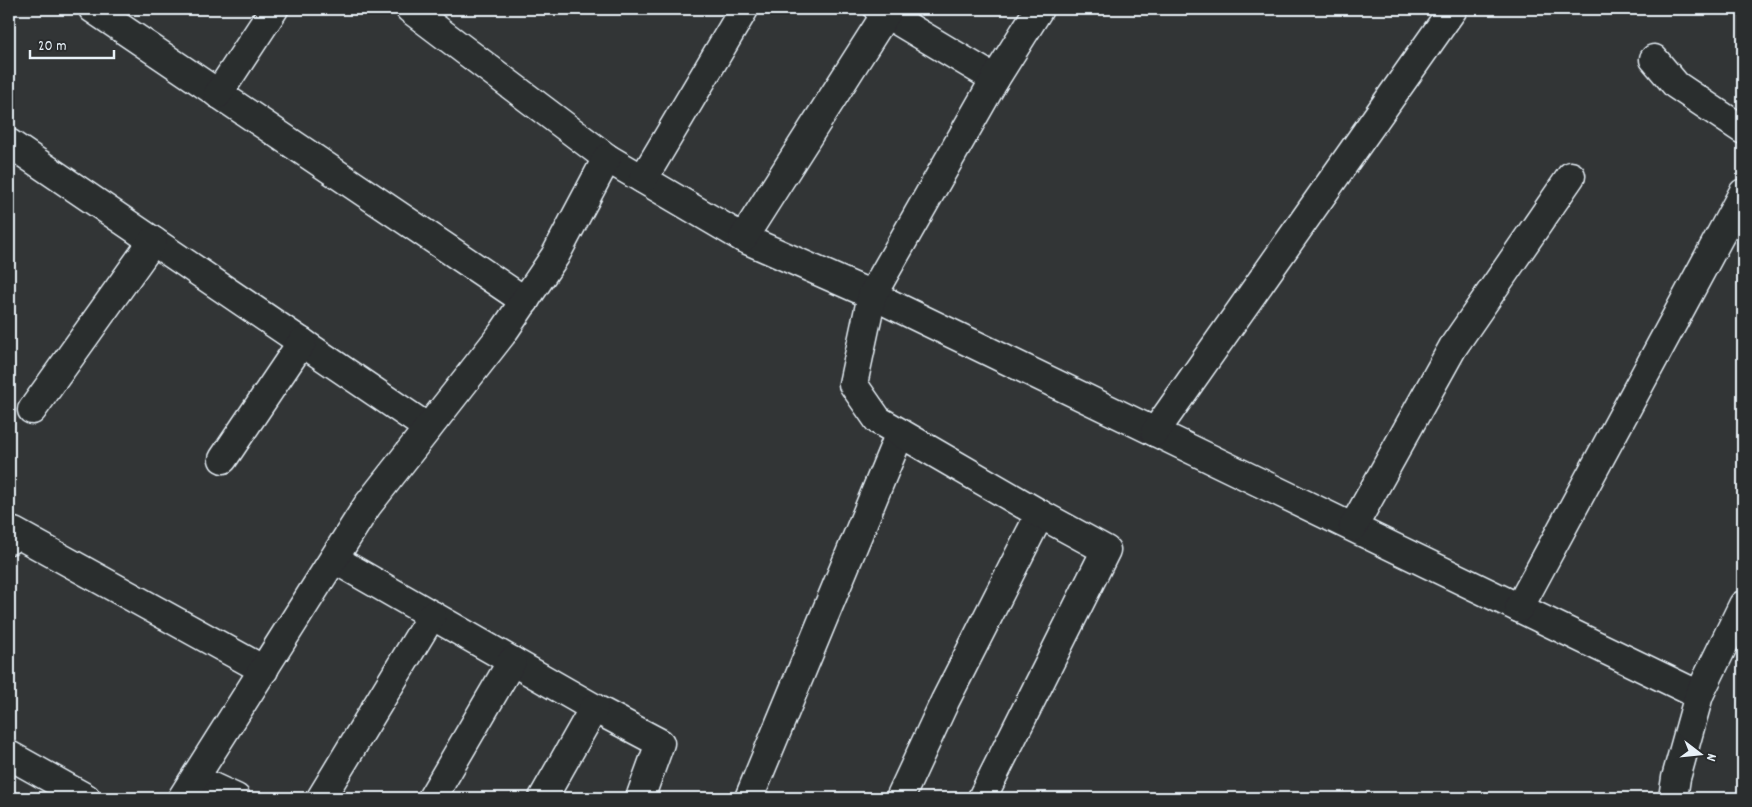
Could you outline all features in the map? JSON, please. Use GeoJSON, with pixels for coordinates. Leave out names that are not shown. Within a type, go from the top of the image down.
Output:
{"type":"FeatureCollection","features":[{"type":"Feature","properties":{"kind":"street"},"geometry":{"type":"LineString","coordinates":[[93,9],[525,301]]}},
{"type":"Feature","properties":{"kind":"street"},"geometry":{"type":"LineString","coordinates":[[218,94],[274,9]]}},
{"type":"Feature","properties":{"kind":"street"},"geometry":{"type":"LineString","coordinates":[[411,9],[607,158],[744,238],[872,295],[1699,695]]}},
{"type":"Feature","properties":{"kind":"street"},"geometry":{"type":"LineString","coordinates":[[643,179],[744,9]]}},
{"type":"Feature","properties":{"kind":"street"},"geometry":{"type":"LineString","coordinates":[[982,798],[1106,550],[878,420],[853,384],[872,295],[995,79],[1039,9]]}},
{"type":"Feature","properties":{"kind":"street"},"geometry":{"type":"LineString","coordinates":[[1155,432],[1453,9]]}},
{"type":"Feature","properties":{"kind":"street"},"geometry":{"type":"LineString","coordinates":[[744,238],[885,10],[995,79]]}},
{"type":"Feature","properties":{"kind":"street"},"geometry":{"type":"LineString","coordinates":[[1654,59],[1676,85],[1743,130]]}},
{"type":"Feature","properties":{"kind":"street"},"geometry":{"type":"LineString","coordinates":[[9,143],[428,428]]}},
{"type":"Feature","properties":{"kind":"street"},"geometry":{"type":"LineString","coordinates":[[236,798],[188,788],[367,506],[502,334],[556,256],[607,158]]}},
{"type":"Feature","properties":{"kind":"street"},"geometry":{"type":"LineString","coordinates":[[1353,527],[1453,347],[1571,176]]}},
{"type":"Feature","properties":{"kind":"street"},"geometry":{"type":"LineString","coordinates":[[1519,608],[1743,193]]}},
{"type":"Feature","properties":{"kind":"street"},"geometry":{"type":"LineString","coordinates":[[32,410],[153,241]]}},
{"type":"Feature","properties":{"kind":"street"},"geometry":{"type":"LineString","coordinates":[[223,459],[302,342]]}},
{"type":"Feature","properties":{"kind":"street"},"geometry":{"type":"LineString","coordinates":[[749,798],[900,433]]}},
{"type":"Feature","properties":{"kind":"street"},"geometry":{"type":"LineString","coordinates":[[900,798],[945,701],[1040,514]]}},
{"type":"Feature","properties":{"kind":"street"},"geometry":{"type":"LineString","coordinates":[[11,534],[264,670]]}},
{"type":"Feature","properties":{"kind":"street"},"geometry":{"type":"LineString","coordinates":[[334,559],[594,708],[660,743],[640,798]]}},
{"type":"Feature","properties":{"kind":"street"},"geometry":{"type":"LineString","coordinates":[[1674,798],[1676,778],[1699,695],[1743,605]]}},
{"type":"Feature","properties":{"kind":"street"},"geometry":{"type":"LineString","coordinates":[[321,798],[432,615]]}},
{"type":"Feature","properties":{"kind":"street"},"geometry":{"type":"LineString","coordinates":[[432,798],[512,661]]}},
{"type":"Feature","properties":{"kind":"street"},"geometry":{"type":"LineString","coordinates":[[543,798],[594,708]]}},
{"type":"Feature","properties":{"kind":"street"},"geometry":{"type":"LineString","coordinates":[[9,754],[86,798]]}}]}
